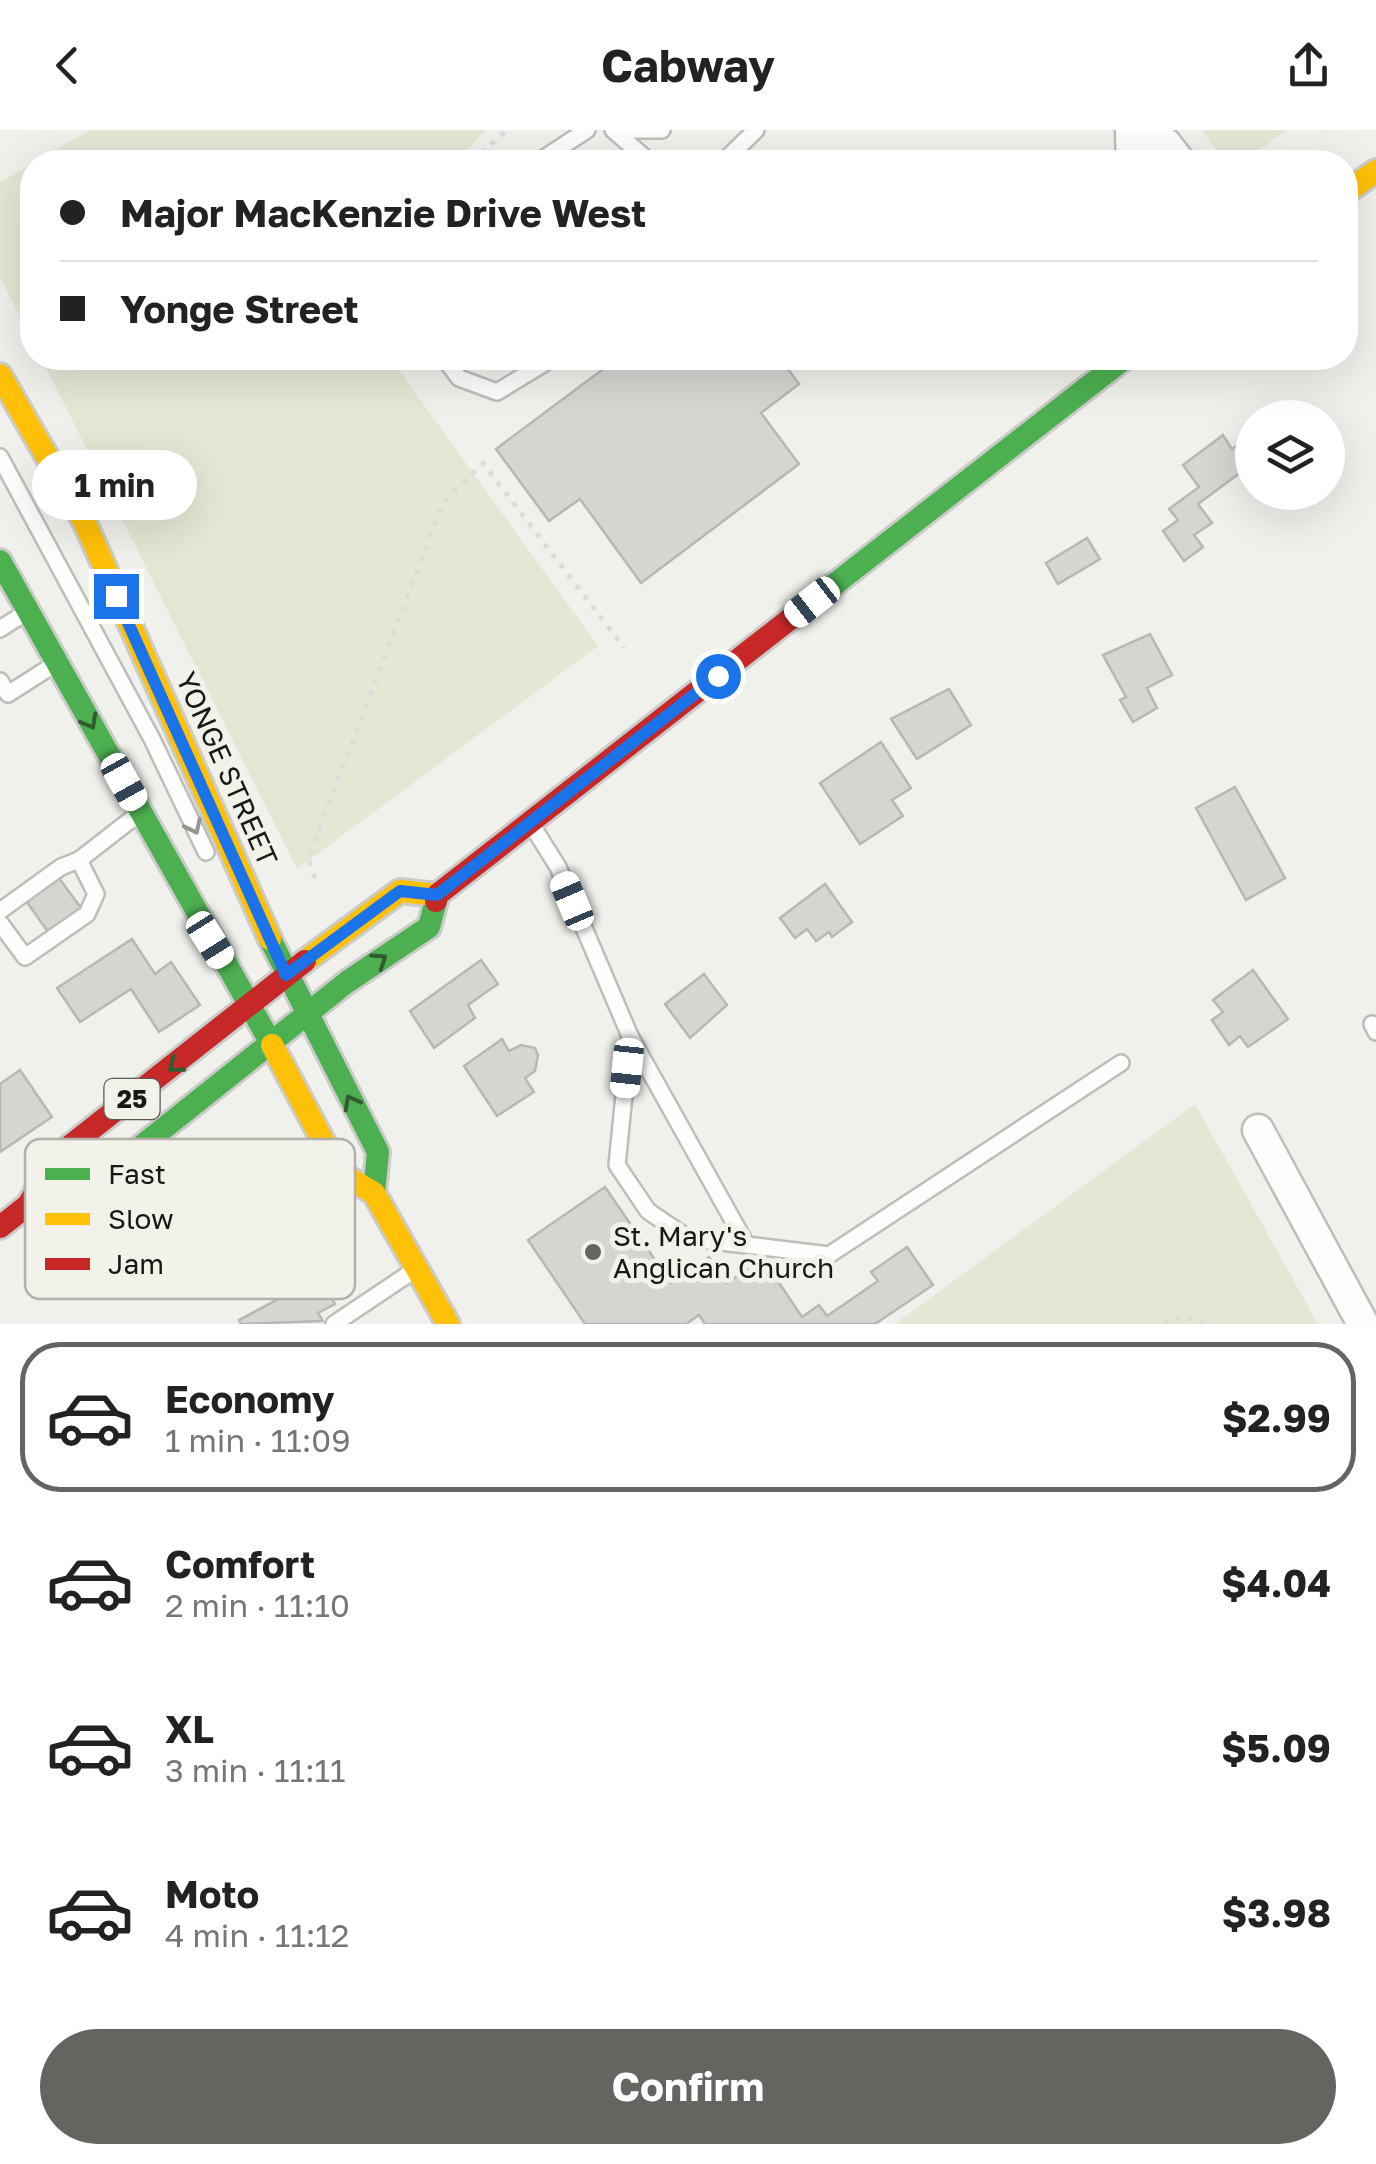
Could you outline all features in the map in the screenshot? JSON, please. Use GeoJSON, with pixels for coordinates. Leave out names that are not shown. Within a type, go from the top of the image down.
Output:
{"type":"FeatureCollection","features":[{"type":"Feature","properties":{"kind":"main road","name":"25"},"geometry":{"type":"LineString","coordinates":[[151,1139],[307,1015],[428,927],[437,895],[1110,370]]}},
{"type":"Feature","properties":{"kind":"main road","name":"YONGE STREET"},"geometry":{"type":"LineString","coordinates":[[0,375],[84,523],[286,975],[378,1152],[374,1193]]}},
{"type":"Feature","properties":{"kind":"main road","name":"YONGE STREET"},"geometry":{"type":"LineString","coordinates":[[0,561],[250,1003],[321,1139]]}},
{"type":"Feature","properties":{"kind":"main road","name":"25"},"geometry":{"type":"LineString","coordinates":[[79,1139],[286,975],[400,891],[437,895]]}},
{"type":"Feature","properties":{"kind":"main road","name":"YONGE STREET"},"geometry":{"type":"LineString","coordinates":[[355,1182],[374,1193],[448,1324]]}},
{"type":"Feature","properties":{"kind":"main road","name":"25"},"geometry":{"type":"LineString","coordinates":[[0,1226],[25,1206]]}},
{"type":"Feature","properties":{"kind":"street"},"geometry":{"type":"LineString","coordinates":[[1131,130],[1165,143],[1171,150]]}},
{"type":"Feature","properties":{"kind":"street"},"geometry":{"type":"LineString","coordinates":[[1258,1130],[1363,1324]]}},
{"type":"Feature","properties":{"kind":"lane"},"geometry":{"type":"LineString","coordinates":[[556,150],[586,130]]}},
{"type":"Feature","properties":{"kind":"lane"},"geometry":{"type":"LineString","coordinates":[[612,130],[636,150]]}},
{"type":"Feature","properties":{"kind":"lane"},"geometry":{"type":"LineString","coordinates":[[629,130],[662,130]]}},
{"type":"Feature","properties":{"kind":"lane"},"geometry":{"type":"LineString","coordinates":[[735,150],[756,130]]}},
{"type":"Feature","properties":{"kind":"lane"},"geometry":{"type":"LineString","coordinates":[[454,370],[460,378],[497,392],[533,370]]}},
{"type":"Feature","properties":{"kind":"lane"},"geometry":{"type":"LineString","coordinates":[[0,456],[152,739],[212,864]]}},
{"type":"Feature","properties":{"kind":"lane"},"geometry":{"type":"LineString","coordinates":[[0,629],[29,611]]}},
{"type":"Feature","properties":{"kind":"lane"},"geometry":{"type":"LineString","coordinates":[[0,681],[8,694],[57,662]]}},
{"type":"Feature","properties":{"kind":"lane"},"geometry":{"type":"LineString","coordinates":[[152,739],[195,776]]}},
{"type":"Feature","properties":{"kind":"lane"},"geometry":{"type":"LineString","coordinates":[[0,911],[61,867],[79,860],[140,812]]}},
{"type":"Feature","properties":{"kind":"lane"},"geometry":{"type":"LineString","coordinates":[[530,822],[558,867],[630,1036],[745,1242]]}},
{"type":"Feature","properties":{"kind":"lane"},"geometry":{"type":"LineString","coordinates":[[0,923],[25,957],[88,914],[96,894],[79,860]]}},
{"type":"Feature","properties":{"kind":"lane"},"geometry":{"type":"LineString","coordinates":[[242,952],[250,1003]]}},
{"type":"Feature","properties":{"kind":"lane"},"geometry":{"type":"LineString","coordinates":[[630,1036],[618,1166],[648,1212],[688,1238],[829,1255],[1121,1063]]}},
{"type":"Feature","properties":{"kind":"lane"},"geometry":{"type":"LineString","coordinates":[[334,1324],[416,1269]]}},
{"type":"Feature","properties":{"kind":"path"},"geometry":{"type":"LineString","coordinates":[[485,150],[507,130]]}},
{"type":"Feature","properties":{"kind":"path"},"geometry":{"type":"LineString","coordinates":[[315,878],[308,858],[443,504],[483,463],[624,648]]}},
{"type":"Feature","properties":{"kind":"path"},"geometry":{"type":"LineString","coordinates":[[1164,1324],[1183,1316],[1205,1324]]}},
{"type":"Feature","properties":{"kind":"green space"},"geometry":{"type":"Polygon","coordinates":[[[91,130],[486,130],[467,150],[55,150],[91,130]]]}},
{"type":"Feature","properties":{"kind":"green space"},"geometry":{"type":"Polygon","coordinates":[[[1202,130],[1287,130],[1259,150],[1216,150],[1202,130]]]}},
{"type":"Feature","properties":{"kind":"green space"},"geometry":{"type":"Polygon","coordinates":[[[20,171],[20,317],[0,277],[0,182],[20,171]]]}},
{"type":"Feature","properties":{"kind":"green space"},"geometry":{"type":"Polygon","coordinates":[[[47,370],[399,370],[598,646],[297,869],[47,370]]]}},
{"type":"Feature","properties":{"kind":"green space"},"geometry":{"type":"Polygon","coordinates":[[[1195,1104],[1318,1324],[895,1324],[1195,1104]]]}},
{"type":"Feature","properties":{"kind":"building"},"geometry":{"type":"Polygon","coordinates":[[[602,370],[789,370],[799,384],[761,413],[799,464],[641,583],[580,499],[549,521],[496,449],[602,370]]]}},
{"type":"Feature","properties":{"kind":"building"},"geometry":{"type":"Polygon","coordinates":[[[1223,435],[1232,449],[1235,447],[1235,477],[1198,504],[1212,523],[1194,535],[1203,547],[1184,561],[1163,531],[1178,520],[1169,509],[1199,487],[1183,465],[1223,435]]]}},
{"type":"Feature","properties":{"kind":"building"},"geometry":{"type":"Polygon","coordinates":[[[1087,538],[1100,559],[1058,584],[1046,563],[1087,538]]]}},
{"type":"Feature","properties":{"kind":"building"},"geometry":{"type":"Polygon","coordinates":[[[1150,634],[1172,675],[1147,688],[1157,708],[1133,722],[1120,700],[1126,697],[1103,655],[1150,634]]]}},
{"type":"Feature","properties":{"kind":"building"},"geometry":{"type":"Polygon","coordinates":[[[949,689],[971,725],[917,759],[891,719],[949,689]]]}},
{"type":"Feature","properties":{"kind":"building"},"geometry":{"type":"Polygon","coordinates":[[[881,742],[911,788],[892,800],[903,816],[860,844],[820,783],[881,742]]]}},
{"type":"Feature","properties":{"kind":"building"},"geometry":{"type":"Polygon","coordinates":[[[1235,787],[1285,878],[1246,900],[1196,808],[1235,787]]]}},
{"type":"Feature","properties":{"kind":"building"},"geometry":{"type":"Polygon","coordinates":[[[56,874],[84,912],[51,936],[24,898],[56,874]]]}},
{"type":"Feature","properties":{"kind":"building"},"geometry":{"type":"Polygon","coordinates":[[[825,884],[852,922],[832,937],[829,932],[816,941],[807,929],[795,938],[780,918],[825,884]]]}},
{"type":"Feature","properties":{"kind":"building"},"geometry":{"type":"Polygon","coordinates":[[[132,939],[155,974],[171,962],[200,1005],[159,1032],[131,989],[80,1022],[57,988],[132,939]]]}},
{"type":"Feature","properties":{"kind":"building"},"geometry":{"type":"Polygon","coordinates":[[[481,960],[498,984],[468,1005],[475,1018],[434,1048],[410,1011],[481,960]]]}},
{"type":"Feature","properties":{"kind":"building"},"geometry":{"type":"Polygon","coordinates":[[[1253,970],[1288,1019],[1248,1047],[1240,1036],[1229,1045],[1212,1020],[1223,1012],[1213,1000],[1253,970]]]}},
{"type":"Feature","properties":{"kind":"building"},"geometry":{"type":"Polygon","coordinates":[[[704,974],[727,1005],[690,1038],[665,1004],[704,974]]]}},
{"type":"Feature","properties":{"kind":"building"},"geometry":{"type":"Polygon","coordinates":[[[502,1039],[509,1051],[521,1045],[535,1048],[538,1055],[535,1071],[525,1078],[534,1092],[497,1116],[464,1066],[502,1039]]]}},
{"type":"Feature","properties":{"kind":"building"},"geometry":{"type":"Polygon","coordinates":[[[20,1070],[52,1117],[0,1152],[0,1084],[20,1070]]]}},
{"type":"Feature","properties":{"kind":"building","name":"St. Mary's Anglican Church"},"geometry":{"type":"Polygon","coordinates":[[[605,1187],[671,1283],[709,1257],[727,1283],[763,1259],[802,1317],[819,1305],[827,1316],[878,1281],[871,1272],[907,1247],[933,1285],[875,1324],[705,1324],[699,1315],[686,1324],[585,1324],[528,1240],[605,1187]]]}},
{"type":"Feature","properties":{"kind":"building"},"geometry":{"type":"Polygon","coordinates":[[[279,1299],[332,1299],[335,1304],[318,1313],[323,1321],[241,1324],[239,1320],[279,1299]]]}},
{"type":"Feature","properties":{"kind":"traffic: fast"},"geometry":{"type":"LineString","coordinates":[[790,619],[1110,370]]}},
{"type":"Feature","properties":{"kind":"traffic: fast"},"geometry":{"type":"LineString","coordinates":[[0,561],[272,1045]]}},
{"type":"Feature","properties":{"kind":"traffic: fast"},"geometry":{"type":"LineString","coordinates":[[150,1139],[347,982],[429,927],[436,901]]}},
{"type":"Feature","properties":{"kind":"traffic: fast"},"geometry":{"type":"LineString","coordinates":[[270,939],[378,1152],[374,1193]]}},
{"type":"Feature","properties":{"kind":"traffic: slow"},"geometry":{"type":"LineString","coordinates":[[1358,184],[1376,171]]}},
{"type":"Feature","properties":{"kind":"traffic: slow"},"geometry":{"type":"LineString","coordinates":[[0,375],[85,523],[270,939]]}},
{"type":"Feature","properties":{"kind":"traffic: slow"},"geometry":{"type":"LineString","coordinates":[[305,961],[400,891],[437,895]]}},
{"type":"Feature","properties":{"kind":"traffic: slow"},"geometry":{"type":"LineString","coordinates":[[272,1045],[322,1139]]}},
{"type":"Feature","properties":{"kind":"traffic: slow"},"geometry":{"type":"LineString","coordinates":[[355,1182],[374,1193],[448,1324]]}},
{"type":"Feature","properties":{"kind":"traffic: jam"},"geometry":{"type":"LineString","coordinates":[[436,901],[437,895],[790,619]]}},
{"type":"Feature","properties":{"kind":"traffic: jam"},"geometry":{"type":"LineString","coordinates":[[79,1139],[305,961]]}},
{"type":"Feature","properties":{"kind":"traffic: jam"},"geometry":{"type":"LineString","coordinates":[[0,1227],[25,1207]]}},
{"type":"Feature","properties":{"kind":"place","name":"St. Mary's Anglican Church"},"geometry":{"type":"Point","coordinates":[593,1252]}},
{"type":"Feature","properties":{"kind":"route"},"geometry":{"type":"LineString","coordinates":[[116,596],[286,975],[400,891],[437,895],[718,676]]}}]}
